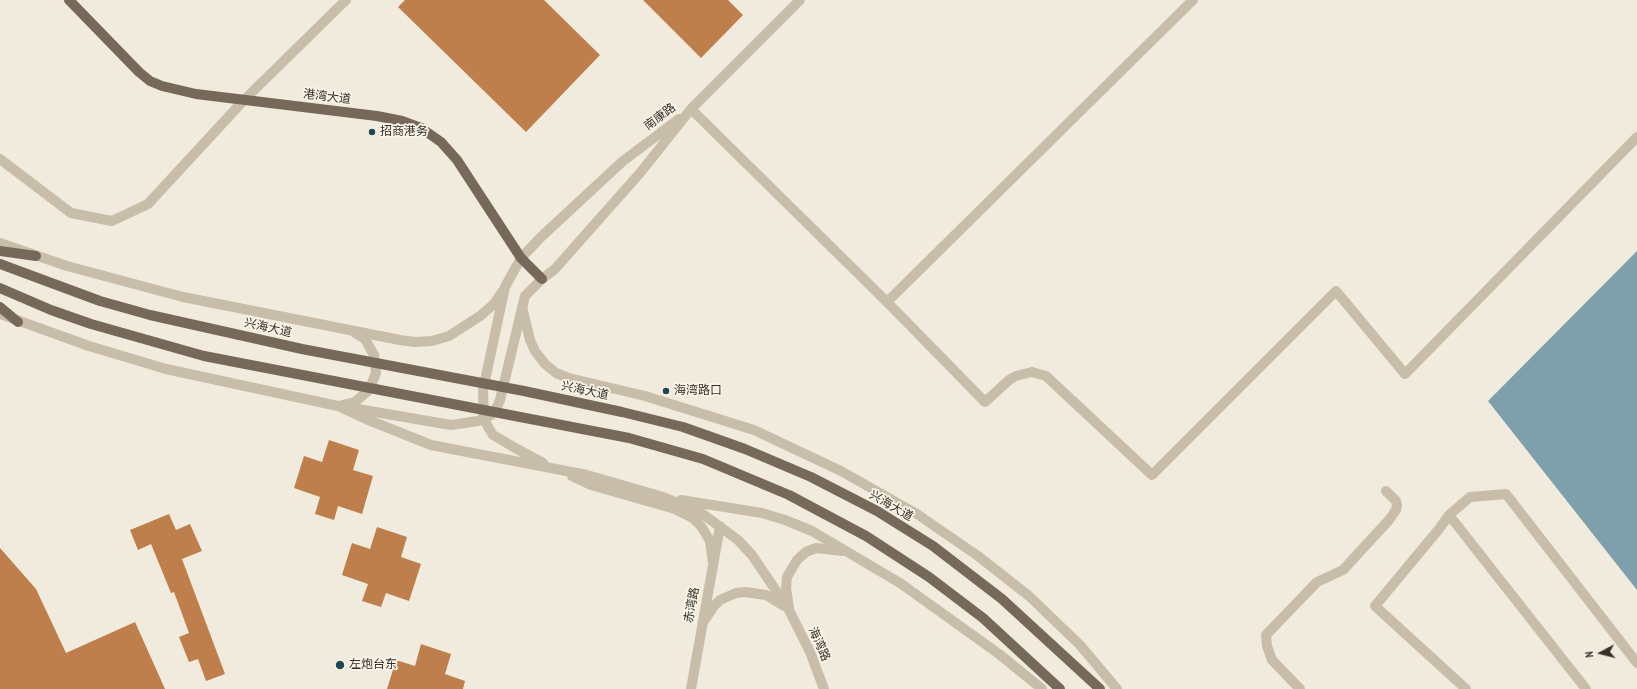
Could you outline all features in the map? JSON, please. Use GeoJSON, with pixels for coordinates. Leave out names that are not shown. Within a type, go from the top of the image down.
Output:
{"type":"FeatureCollection","features":[{"type":"Feature","properties":{"kind":"main road","name":"港湾大道"},"geometry":{"type":"LineString","coordinates":[[69,0],[139,72],[150,81],[162,86],[176,91],[402,120],[421,128],[441,142],[457,160],[521,258],[542,279]]}},
{"type":"Feature","properties":{"kind":"main road"},"geometry":{"type":"LineString","coordinates":[[0,251],[36,256]]}},
{"type":"Feature","properties":{"kind":"main road","name":"兴海大道"},"geometry":{"type":"LineString","coordinates":[[0,264],[100,301],[150,315],[302,349],[524,391],[683,427],[745,449],[811,478],[877,512],[933,546],[1002,599],[1100,689]]}},
{"type":"Feature","properties":{"kind":"main road"},"geometry":{"type":"LineString","coordinates":[[0,288],[51,310],[91,324],[204,356],[629,438],[703,459],[789,496],[866,536],[930,577],[983,618],[1060,689]]}},
{"type":"Feature","properties":{"kind":"main road"},"geometry":{"type":"LineString","coordinates":[[0,307],[18,322]]}},
{"type":"Feature","properties":{"kind":"street"},"geometry":{"type":"LineString","coordinates":[[0,159],[71,212],[112,221],[148,204],[244,100],[346,0]]}},
{"type":"Feature","properties":{"kind":"street"},"geometry":{"type":"LineString","coordinates":[[800,0],[691,109],[887,302],[985,402],[1008,380],[1016,376],[1032,372],[1046,376],[1152,475],[1336,291],[1405,374],[1637,137]]}},
{"type":"Feature","properties":{"kind":"street"},"geometry":{"type":"LineString","coordinates":[[887,302],[1193,0]]}},
{"type":"Feature","properties":{"kind":"street","name":"南康路"},"geometry":{"type":"LineString","coordinates":[[484,420],[483,390],[505,287],[521,258],[541,237],[623,161],[691,109]]}},
{"type":"Feature","properties":{"kind":"street","name":"南康路"},"geometry":{"type":"LineString","coordinates":[[484,420],[496,409],[500,400],[522,307],[526,296],[554,269],[635,178],[691,109]]}},
{"type":"Feature","properties":{"kind":"street","name":"兴海大道"},"geometry":{"type":"LineString","coordinates":[[0,243],[36,256],[118,281],[183,297],[415,342],[432,341],[449,336],[480,316],[494,304],[505,287]]}},
{"type":"Feature","properties":{"kind":"street","name":"兴海大道"},"geometry":{"type":"LineString","coordinates":[[522,307],[530,340],[535,351],[545,364],[556,373],[569,378],[645,396],[754,430],[841,471],[917,514],[978,556],[1029,596],[1080,645],[1117,689]]}},
{"type":"Feature","properties":{"kind":"street"},"geometry":{"type":"LineString","coordinates":[[0,314],[18,322],[89,346],[166,369],[338,406],[451,425],[484,420],[493,435],[516,450],[554,468],[591,485],[675,509],[693,518],[701,526],[710,540],[713,563]]}},
{"type":"Feature","properties":{"kind":"street"},"geometry":{"type":"LineString","coordinates":[[338,406],[355,402],[369,390],[376,373],[374,355],[365,339],[350,330]]}},
{"type":"Feature","properties":{"kind":"street"},"geometry":{"type":"LineString","coordinates":[[338,406],[431,445],[587,475],[660,496],[700,512],[738,540],[752,555],[789,610]]}},
{"type":"Feature","properties":{"kind":"street"},"geometry":{"type":"LineString","coordinates":[[1300,689],[1272,660],[1266,646],[1266,635],[1317,582],[1343,570],[1389,520],[1396,510],[1397,505],[1396,501],[1386,491]]}},
{"type":"Feature","properties":{"kind":"street"},"geometry":{"type":"LineString","coordinates":[[1466,689],[1375,606],[1440,529],[1449,515],[1470,497],[1506,494],[1637,663]]}},
{"type":"Feature","properties":{"kind":"street"},"geometry":{"type":"LineString","coordinates":[[660,496],[762,513],[785,520],[812,531],[912,591],[999,654],[1042,689]]}},
{"type":"Feature","properties":{"kind":"street"},"geometry":{"type":"LineString","coordinates":[[1449,515],[1586,689]]}},
{"type":"Feature","properties":{"kind":"street","name":"赤湾路"},"geometry":{"type":"LineString","coordinates":[[690,689],[720,526]]}},
{"type":"Feature","properties":{"kind":"street"},"geometry":{"type":"LineString","coordinates":[[789,610],[786,588],[787,576],[797,560],[806,552],[816,548],[849,552]]}},
{"type":"Feature","properties":{"kind":"street"},"geometry":{"type":"LineString","coordinates":[[701,626],[707,615],[720,600],[736,593],[745,592],[766,595],[789,610]]}},
{"type":"Feature","properties":{"kind":"street","name":"海湾路"},"geometry":{"type":"LineString","coordinates":[[789,610],[810,652],[824,689]]}},
{"type":"Feature","properties":{"kind":"water"},"geometry":{"type":"Polygon","coordinates":[[[1637,251],[1637,590],[1488,401],[1637,251]]]}},
{"type":"Feature","properties":{"kind":"building"},"geometry":{"type":"Polygon","coordinates":[[[405,0],[544,0],[600,55],[526,132],[398,7],[405,0]]]}},
{"type":"Feature","properties":{"kind":"building"},"geometry":{"type":"Polygon","coordinates":[[[643,0],[728,0],[743,15],[701,58],[643,0]]]}},
{"type":"Feature","properties":{"kind":"building"},"geometry":{"type":"Polygon","coordinates":[[[329,440],[359,450],[353,470],[373,476],[362,514],[338,506],[334,520],[315,514],[320,497],[294,488],[304,456],[322,462],[329,440]]]}},
{"type":"Feature","properties":{"kind":"building"},"geometry":{"type":"Polygon","coordinates":[[[169,514],[176,530],[190,524],[202,551],[182,559],[225,674],[206,681],[198,659],[189,662],[179,637],[189,633],[174,592],[171,593],[151,544],[138,550],[130,530],[169,514]]]}},
{"type":"Feature","properties":{"kind":"building"},"geometry":{"type":"Polygon","coordinates":[[[377,527],[407,537],[401,557],[421,564],[409,601],[386,593],[381,607],[362,601],[368,584],[342,575],[352,543],[370,549],[377,527]]]}},
{"type":"Feature","properties":{"kind":"building"},"geometry":{"type":"Polygon","coordinates":[[[0,548],[36,589],[66,653],[135,622],[165,689],[0,689],[0,548]]]}},
{"type":"Feature","properties":{"kind":"building"},"geometry":{"type":"Polygon","coordinates":[[[421,644],[451,654],[445,674],[465,681],[463,689],[387,689],[396,660],[415,666],[421,644]]]}},
{"type":"Feature","properties":{"kind":"place","name":"招商港务"},"geometry":{"type":"Point","coordinates":[372,132]}},
{"type":"Feature","properties":{"kind":"place","name":"海湾路口"},"geometry":{"type":"Point","coordinates":[666,391]}},
{"type":"Feature","properties":{"kind":"place","name":"左炮台东"},"geometry":{"type":"Point","coordinates":[340,665]}}]}
